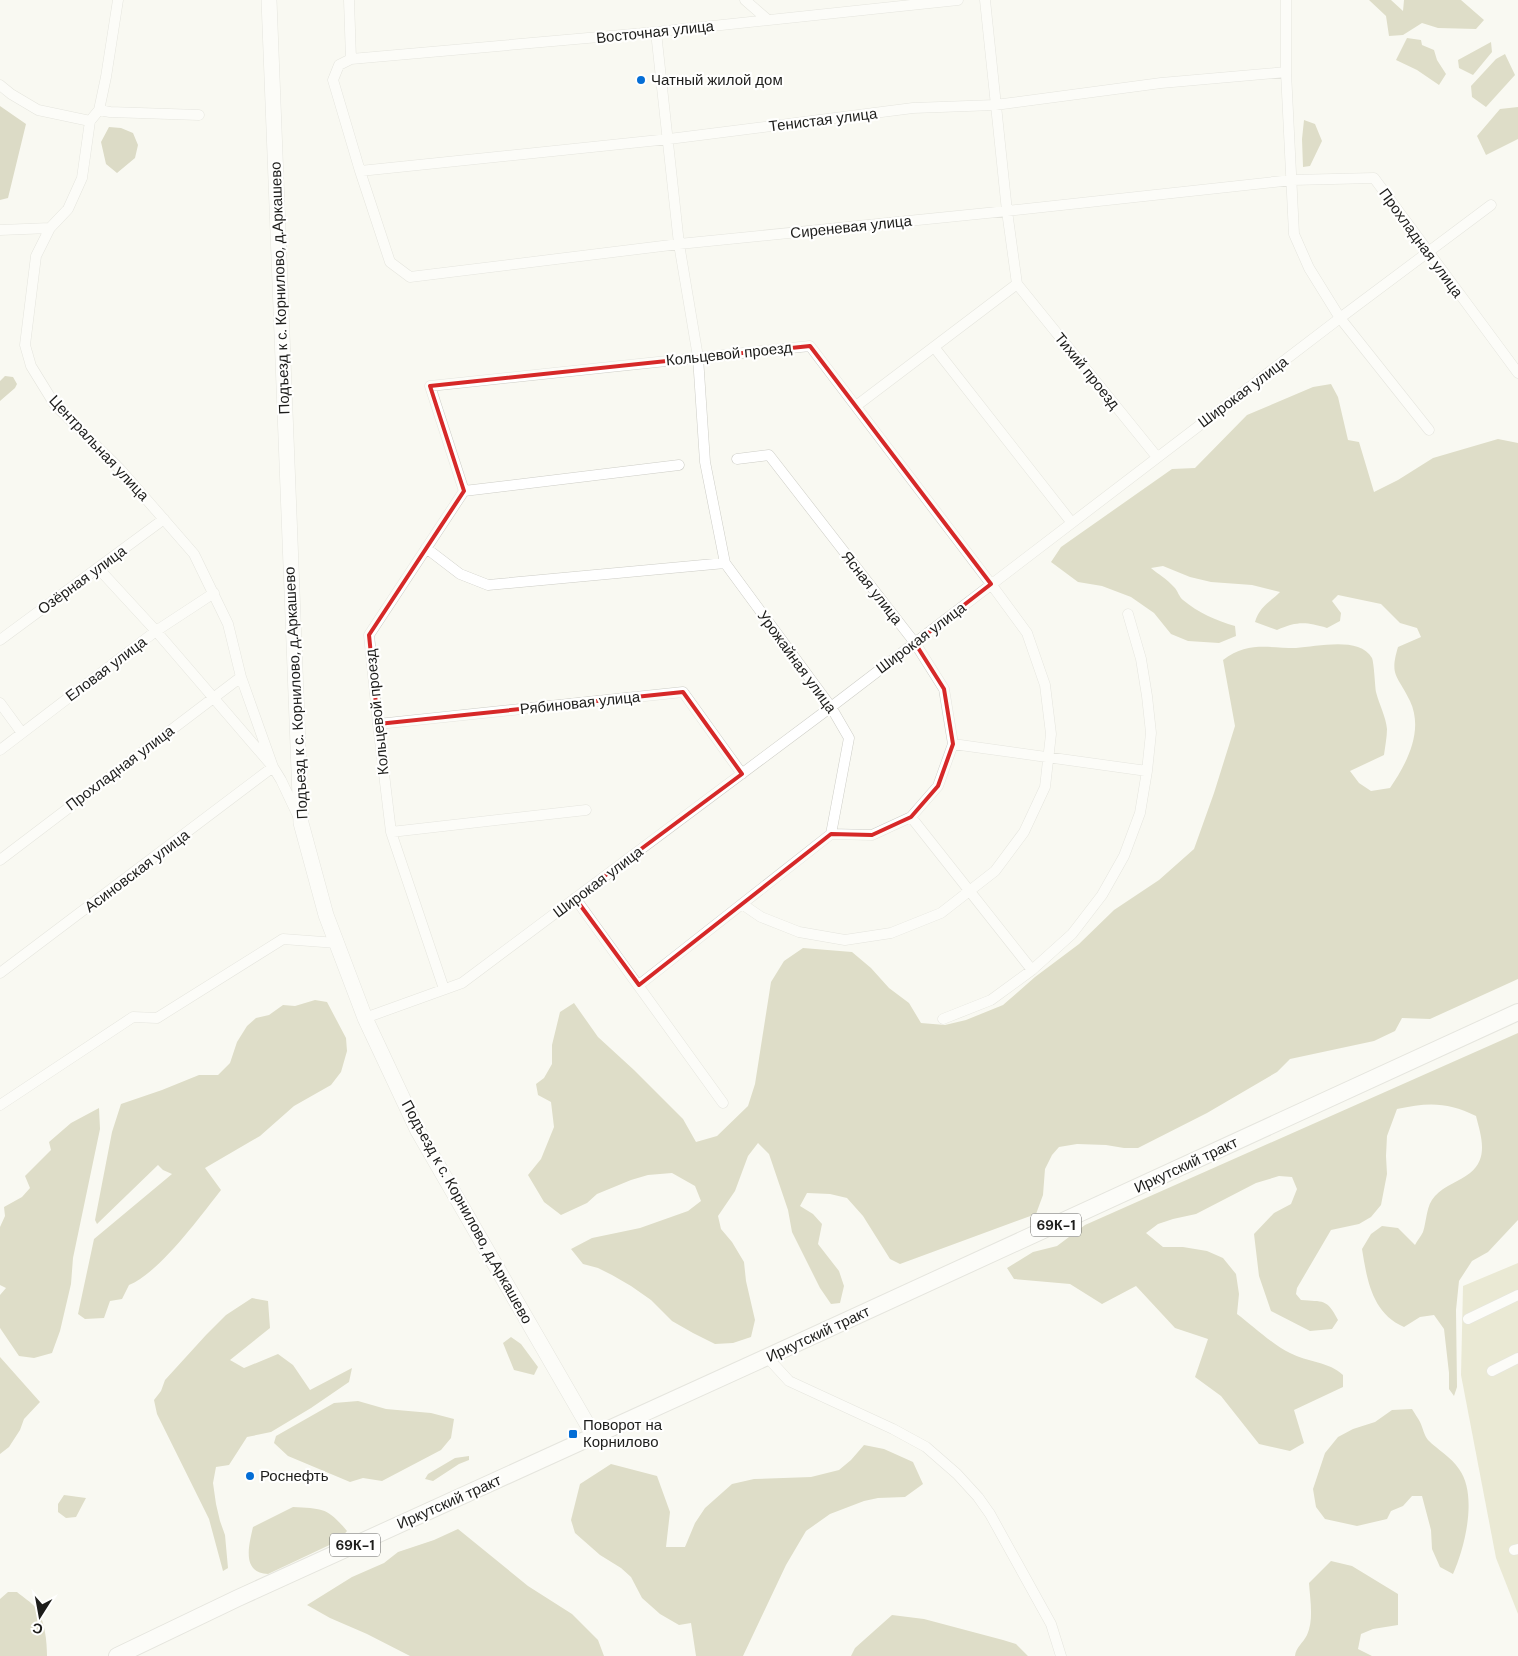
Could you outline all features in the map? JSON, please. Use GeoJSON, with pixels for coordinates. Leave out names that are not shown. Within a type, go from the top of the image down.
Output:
{"type":"FeatureCollection","features":[{"type":"Feature","properties":{"kind":"main road","name":"Иркутский тракт"},"geometry":{"type":"LineString","coordinates":[[117,1656],[238,1598],[1518,1012]]}},
{"type":"Feature","properties":{"kind":"street"},"geometry":{"type":"LineString","coordinates":[[0,85],[38,110],[90,121],[99,110],[118,0]]}},
{"type":"Feature","properties":{"kind":"street","name":"Подъезд к с. Корнилово, д.Аркашево"},"geometry":{"type":"LineString","coordinates":[[268,0],[301,823],[326,915],[366,1018],[418,1131],[594,1436]]}},
{"type":"Feature","properties":{"kind":"street"},"geometry":{"type":"LineString","coordinates":[[349,0],[351,59],[339,66],[334,80],[360,170]]}},
{"type":"Feature","properties":{"kind":"street"},"geometry":{"type":"LineString","coordinates":[[745,0],[768,20]]}},
{"type":"Feature","properties":{"kind":"street","name":"Восточная улица"},"geometry":{"type":"LineString","coordinates":[[351,59],[656,32],[958,0]]}},
{"type":"Feature","properties":{"kind":"street"},"geometry":{"type":"LineString","coordinates":[[856,406],[1017,284],[1007,211],[985,0]]}},
{"type":"Feature","properties":{"kind":"street"},"geometry":{"type":"LineString","coordinates":[[1286,0],[1286,72],[1294,234],[1309,268],[1340,318],[1429,430]]}},
{"type":"Feature","properties":{"kind":"street"},"geometry":{"type":"LineString","coordinates":[[426,548],[460,574],[488,585],[725,563],[705,462],[698,357],[680,244],[656,32]]}},
{"type":"Feature","properties":{"kind":"street","name":"Тенистая улица"},"geometry":{"type":"LineString","coordinates":[[360,170],[669,139],[913,108],[995,104],[1161,83],[1286,72]]}},
{"type":"Feature","properties":{"kind":"street"},"geometry":{"type":"LineString","coordinates":[[99,110],[199,115]]}},
{"type":"Feature","properties":{"kind":"street","name":"Центральная улица"},"geometry":{"type":"LineString","coordinates":[[90,121],[82,178],[68,209],[50,228],[36,256],[25,345],[31,366],[55,405],[120,469],[194,554],[228,624],[241,677],[272,767],[281,780],[301,823]]}},
{"type":"Feature","properties":{"kind":"street","name":"Сиреневая улица"},"geometry":{"type":"LineString","coordinates":[[360,170],[390,262],[410,277],[680,244],[1292,180]]}},
{"type":"Feature","properties":{"kind":"street","name":"Прохладная улица"},"geometry":{"type":"LineString","coordinates":[[1292,180],[1374,178],[1518,373]]}},
{"type":"Feature","properties":{"kind":"street","name":"Широкая улица"},"geometry":{"type":"LineString","coordinates":[[366,1018],[462,983],[832,707],[1157,457],[1491,205]]}},
{"type":"Feature","properties":{"kind":"street"},"geometry":{"type":"LineString","coordinates":[[0,230],[50,228]]}},
{"type":"Feature","properties":{"kind":"street","name":"Тихий проезд"},"geometry":{"type":"LineString","coordinates":[[1017,284],[1157,457]]}},
{"type":"Feature","properties":{"kind":"street","name":"Кольцевой проезд"},"geometry":{"type":"LineString","coordinates":[[444,989],[391,832],[369,635],[464,491],[430,386],[810,346],[992,584],[1027,633],[1046,684],[1051,734],[1044,787],[1024,832],[994,871],[941,913],[891,933],[845,940],[799,932],[761,917],[742,904]]}},
{"type":"Feature","properties":{"kind":"street"},"geometry":{"type":"LineString","coordinates":[[934,347],[1072,523]]}},
{"type":"Feature","properties":{"kind":"street","name":"Ясная улица"},"geometry":{"type":"LineString","coordinates":[[737,459],[770,455],[915,643],[944,689],[953,744],[938,786],[912,817],[872,835],[831,834]]}},
{"type":"Feature","properties":{"kind":"street"},"geometry":{"type":"LineString","coordinates":[[464,491],[679,465]]}},
{"type":"Feature","properties":{"kind":"street","name":"Озёрная улица"},"geometry":{"type":"LineString","coordinates":[[0,640],[164,519]]}},
{"type":"Feature","properties":{"kind":"street","name":"Урожайная улица"},"geometry":{"type":"LineString","coordinates":[[725,563],[832,707],[849,738],[831,834]]}},
{"type":"Feature","properties":{"kind":"street"},"geometry":{"type":"LineString","coordinates":[[98,568],[156,631],[272,767]]}},
{"type":"Feature","properties":{"kind":"street","name":"Еловая улица"},"geometry":{"type":"LineString","coordinates":[[0,750],[156,631],[214,593]]}},
{"type":"Feature","properties":{"kind":"street"},"geometry":{"type":"LineString","coordinates":[[943,1019],[991,1000],[1032,970],[1072,934],[1102,895],[1124,856],[1140,814],[1147,771],[1150,732],[1147,696],[1140,659],[1128,614]]}},
{"type":"Feature","properties":{"kind":"street","name":"Прохладная улица"},"geometry":{"type":"LineString","coordinates":[[0,860],[241,677]]}},
{"type":"Feature","properties":{"kind":"street","name":"Рябиновая улица"},"geometry":{"type":"LineString","coordinates":[[378,724],[683,692],[742,774]]}},
{"type":"Feature","properties":{"kind":"street"},"geometry":{"type":"LineString","coordinates":[[0,704],[22,733]]}},
{"type":"Feature","properties":{"kind":"street"},"geometry":{"type":"LineString","coordinates":[[953,744],[1147,771]]}},
{"type":"Feature","properties":{"kind":"street","name":"Асиновская улица"},"geometry":{"type":"LineString","coordinates":[[0,973],[272,767]]}},
{"type":"Feature","properties":{"kind":"street"},"geometry":{"type":"LineString","coordinates":[[391,832],[586,810]]}},
{"type":"Feature","properties":{"kind":"street"},"geometry":{"type":"LineString","coordinates":[[912,817],[1032,970]]}},
{"type":"Feature","properties":{"kind":"street"},"geometry":{"type":"LineString","coordinates":[[639,985],[831,834]]}},
{"type":"Feature","properties":{"kind":"street"},"geometry":{"type":"LineString","coordinates":[[575,898],[723,1103]]}},
{"type":"Feature","properties":{"kind":"street"},"geometry":{"type":"LineString","coordinates":[[1,1102],[133,1017],[157,1018],[284,939],[337,943]]}},
{"type":"Feature","properties":{"kind":"street"},"geometry":{"type":"LineString","coordinates":[[1468,1319],[1518,1295]]}},
{"type":"Feature","properties":{"kind":"street"},"geometry":{"type":"LineString","coordinates":[[767,1357],[789,1381],[919,1443],[957,1474],[978,1497],[990,1514],[1051,1624],[1061,1656]]}},
{"type":"Feature","properties":{"kind":"street"},"geometry":{"type":"LineString","coordinates":[[1492,1370],[1518,1358]]}},
{"type":"Feature","properties":{"kind":"highlighted area"},"geometry":{"type":"Polygon","coordinates":[[[810,346],[991,584],[915,643],[944,689],[953,744],[938,786],[911,817],[872,835],[831,834],[639,985],[575,898],[742,774],[683,692],[378,724],[369,635],[464,491],[430,386],[810,346]]]}},
{"type":"Feature","properties":{"kind":"shaded area"},"geometry":{"type":"Polygon","coordinates":[[[1369,0],[1391,0],[1403,11],[1404,0],[1461,0],[1484,20],[1476,29],[1438,28],[1422,23],[1403,35],[1389,36],[1386,16],[1369,0]]]}},
{"type":"Feature","properties":{"kind":"shaded area"},"geometry":{"type":"Polygon","coordinates":[[[1407,38],[1421,40],[1422,45],[1434,50],[1437,60],[1446,74],[1439,85],[1417,70],[1396,60],[1407,38]]]}},
{"type":"Feature","properties":{"kind":"shaded area"},"geometry":{"type":"Polygon","coordinates":[[[1491,42],[1492,52],[1473,75],[1459,68],[1458,60],[1491,42]]]}},
{"type":"Feature","properties":{"kind":"shaded area"},"geometry":{"type":"Polygon","coordinates":[[[1505,54],[1515,75],[1486,107],[1472,97],[1471,86],[1496,59],[1505,54]]]}},
{"type":"Feature","properties":{"kind":"shaded area"},"geometry":{"type":"Polygon","coordinates":[[[0,106],[26,124],[8,198],[0,200],[0,106]]]}},
{"type":"Feature","properties":{"kind":"shaded area"},"geometry":{"type":"Polygon","coordinates":[[[1518,107],[1518,139],[1486,155],[1477,136],[1500,109],[1518,107]]]}},
{"type":"Feature","properties":{"kind":"shaded area"},"geometry":{"type":"Polygon","coordinates":[[[1304,120],[1315,124],[1322,141],[1310,166],[1303,167],[1302,139],[1304,120]]]}},
{"type":"Feature","properties":{"kind":"shaded area"},"geometry":{"type":"Polygon","coordinates":[[[109,127],[121,128],[133,133],[138,145],[135,158],[117,173],[106,164],[101,142],[109,127]]]}},
{"type":"Feature","properties":{"kind":"shaded area"},"geometry":{"type":"Polygon","coordinates":[[[5,376],[13,377],[17,384],[0,401],[0,381],[5,376]]]}},
{"type":"Feature","properties":{"kind":"shaded area"},"geometry":{"type":"Polygon","coordinates":[[[1331,384],[1338,397],[1348,440],[1359,442],[1374,492],[1398,480],[1433,458],[1498,439],[1518,443],[1518,979],[1430,1019],[1402,1018],[1395,1031],[1374,1041],[1290,1059],[1277,1072],[1207,1113],[1138,1148],[1077,1144],[1059,1147],[1052,1155],[1045,1169],[1043,1195],[1036,1214],[900,1264],[890,1259],[863,1216],[847,1198],[830,1194],[807,1193],[800,1206],[813,1214],[822,1224],[818,1244],[839,1271],[844,1286],[840,1303],[831,1304],[820,1288],[792,1232],[788,1210],[769,1154],[758,1143],[748,1156],[735,1191],[718,1216],[721,1229],[732,1242],[744,1262],[746,1281],[755,1320],[751,1337],[733,1343],[715,1344],[693,1333],[672,1321],[651,1300],[631,1286],[598,1268],[583,1264],[571,1249],[592,1238],[640,1228],[688,1211],[701,1201],[695,1186],[672,1173],[648,1175],[631,1180],[597,1194],[587,1203],[561,1215],[544,1202],[528,1175],[541,1159],[554,1127],[551,1102],[538,1095],[536,1084],[544,1078],[552,1064],[552,1045],[560,1012],[574,1003],[598,1037],[683,1119],[696,1142],[717,1136],[748,1106],[755,1084],[771,982],[784,961],[803,948],[852,952],[871,968],[889,988],[909,1003],[921,1023],[945,1025],[966,1020],[1003,1005],[1035,977],[1079,944],[1114,910],[1159,880],[1194,849],[1235,726],[1223,660],[1241,650],[1258,647],[1296,648],[1337,644],[1358,647],[1366,651],[1373,661],[1376,692],[1387,729],[1386,742],[1384,755],[1350,771],[1359,783],[1371,791],[1390,788],[1412,746],[1415,724],[1414,712],[1410,701],[1396,676],[1395,657],[1398,647],[1421,637],[1417,628],[1400,623],[1381,604],[1338,595],[1332,601],[1341,613],[1340,621],[1327,628],[1302,623],[1277,630],[1255,622],[1262,609],[1280,592],[1252,585],[1211,582],[1190,577],[1163,566],[1151,568],[1171,584],[1182,599],[1194,608],[1221,622],[1235,626],[1236,636],[1219,643],[1188,641],[1171,634],[1154,613],[1131,597],[1102,586],[1078,582],[1051,562],[1061,547],[1172,469],[1195,468],[1247,415],[1313,387],[1331,384]]]}},
{"type":"Feature","properties":{"kind":"shaded area"},"geometry":{"type":"Polygon","coordinates":[[[315,1000],[327,1002],[346,1038],[347,1051],[341,1072],[331,1085],[294,1106],[260,1136],[205,1168],[221,1190],[166,1257],[141,1279],[129,1285],[122,1299],[110,1301],[104,1318],[85,1319],[78,1314],[94,1239],[172,1174],[163,1170],[158,1165],[97,1224],[95,1220],[112,1132],[121,1104],[199,1075],[218,1075],[230,1063],[237,1042],[247,1026],[256,1018],[269,1015],[283,1005],[295,1006],[315,1000]]]}},
{"type":"Feature","properties":{"kind":"shaded area"},"geometry":{"type":"Polygon","coordinates":[[[1518,1033],[1518,1220],[1488,1252],[1472,1261],[1459,1281],[1456,1310],[1457,1387],[1454,1396],[1449,1389],[1444,1329],[1434,1315],[1420,1317],[1404,1327],[1393,1321],[1378,1304],[1373,1294],[1366,1272],[1362,1249],[1371,1234],[1382,1226],[1398,1228],[1415,1245],[1423,1232],[1428,1208],[1432,1200],[1443,1189],[1470,1173],[1480,1161],[1482,1146],[1476,1116],[1456,1108],[1428,1104],[1397,1109],[1387,1136],[1387,1174],[1381,1205],[1371,1217],[1359,1224],[1331,1230],[1297,1288],[1296,1294],[1301,1300],[1324,1302],[1331,1308],[1338,1320],[1332,1329],[1310,1331],[1271,1311],[1259,1276],[1254,1234],[1274,1213],[1291,1204],[1297,1189],[1292,1177],[1279,1176],[1256,1183],[1196,1214],[1158,1224],[1146,1233],[1163,1247],[1183,1247],[1207,1251],[1223,1258],[1236,1274],[1239,1294],[1237,1314],[1283,1350],[1332,1367],[1343,1375],[1343,1387],[1294,1410],[1304,1443],[1290,1451],[1259,1444],[1221,1396],[1195,1377],[1208,1339],[1175,1328],[1136,1286],[1102,1304],[1070,1284],[1014,1279],[1007,1268],[1033,1252],[1057,1246],[1085,1225],[1518,1033]]]}},
{"type":"Feature","properties":{"kind":"shaded area"},"geometry":{"type":"Polygon","coordinates":[[[99,1108],[100,1129],[73,1258],[71,1284],[60,1331],[52,1353],[34,1358],[19,1356],[0,1328],[0,1295],[6,1288],[0,1285],[0,1227],[5,1216],[4,1207],[22,1197],[30,1188],[25,1176],[51,1150],[49,1142],[71,1123],[99,1108]]]}},
{"type":"Feature","properties":{"kind":"shaded area"},"geometry":{"type":"Polygon","coordinates":[[[1518,1263],[1518,1614],[1496,1558],[1461,1375],[1463,1286],[1518,1263]]]}},
{"type":"Feature","properties":{"kind":"shaded area"},"geometry":{"type":"Polygon","coordinates":[[[252,1298],[268,1301],[270,1328],[230,1360],[244,1368],[278,1354],[293,1365],[310,1390],[352,1368],[349,1382],[271,1432],[247,1437],[229,1465],[216,1467],[213,1483],[216,1504],[225,1535],[228,1568],[223,1571],[209,1519],[157,1414],[154,1400],[161,1391],[165,1380],[206,1335],[226,1315],[252,1298]]]}},
{"type":"Feature","properties":{"kind":"shaded area"},"geometry":{"type":"Polygon","coordinates":[[[511,1337],[521,1344],[538,1367],[534,1375],[514,1370],[503,1343],[511,1337]]]}},
{"type":"Feature","properties":{"kind":"shaded area"},"geometry":{"type":"Polygon","coordinates":[[[0,1357],[40,1402],[24,1419],[20,1430],[9,1447],[0,1454],[0,1357]]]}},
{"type":"Feature","properties":{"kind":"shaded area"},"geometry":{"type":"Polygon","coordinates":[[[358,1401],[386,1409],[431,1413],[454,1419],[451,1438],[441,1450],[382,1481],[363,1478],[350,1482],[288,1456],[274,1443],[276,1436],[334,1403],[358,1401]]]}},
{"type":"Feature","properties":{"kind":"shaded area"},"geometry":{"type":"Polygon","coordinates":[[[1412,1409],[1420,1422],[1425,1436],[1452,1461],[1465,1480],[1468,1493],[1468,1521],[1462,1550],[1453,1574],[1440,1567],[1432,1549],[1431,1530],[1422,1496],[1412,1496],[1403,1506],[1391,1511],[1387,1519],[1357,1526],[1325,1519],[1316,1507],[1313,1489],[1325,1453],[1338,1437],[1353,1429],[1375,1422],[1392,1410],[1412,1409]]]}},
{"type":"Feature","properties":{"kind":"shaded area"},"geometry":{"type":"Polygon","coordinates":[[[864,1445],[884,1449],[913,1462],[923,1484],[905,1497],[878,1498],[864,1501],[830,1514],[806,1531],[786,1565],[743,1656],[696,1656],[691,1623],[679,1625],[660,1614],[642,1598],[631,1577],[621,1568],[600,1555],[575,1533],[571,1520],[580,1484],[611,1464],[657,1476],[670,1512],[666,1547],[685,1547],[695,1523],[705,1508],[732,1484],[754,1479],[811,1477],[839,1470],[864,1445]]]}},
{"type":"Feature","properties":{"kind":"shaded area"},"geometry":{"type":"Polygon","coordinates":[[[469,1456],[469,1460],[459,1464],[433,1481],[425,1479],[428,1474],[455,1458],[469,1456]]]}},
{"type":"Feature","properties":{"kind":"shaded area"},"geometry":{"type":"Polygon","coordinates":[[[64,1495],[86,1498],[76,1517],[66,1518],[58,1512],[58,1504],[64,1495]]]}},
{"type":"Feature","properties":{"kind":"shaded area"},"geometry":{"type":"Polygon","coordinates":[[[293,1507],[318,1509],[329,1513],[347,1531],[338,1541],[268,1574],[259,1572],[250,1563],[249,1557],[253,1527],[293,1507]]]}},
{"type":"Feature","properties":{"kind":"shaded area"},"geometry":{"type":"Polygon","coordinates":[[[458,1529],[528,1586],[572,1614],[598,1640],[604,1656],[410,1656],[307,1605],[352,1577],[384,1563],[398,1552],[434,1540],[458,1529]]]}},
{"type":"Feature","properties":{"kind":"shaded area"},"geometry":{"type":"Polygon","coordinates":[[[1331,1561],[1352,1566],[1398,1594],[1398,1625],[1373,1629],[1361,1634],[1358,1649],[1372,1656],[1295,1656],[1309,1629],[1311,1609],[1309,1583],[1331,1561]]]}},
{"type":"Feature","properties":{"kind":"shaded area"},"geometry":{"type":"Polygon","coordinates":[[[8,1592],[17,1592],[36,1608],[42,1619],[45,1631],[47,1656],[0,1656],[0,1599],[8,1592]]]}},
{"type":"Feature","properties":{"kind":"shaded area"},"geometry":{"type":"Polygon","coordinates":[[[892,1615],[924,1619],[1003,1640],[1016,1644],[1028,1656],[851,1656],[855,1648],[892,1615]]]}},
{"type":"Feature","properties":{"kind":"place","name":"Чатный жилой дом"},"geometry":{"type":"Point","coordinates":[641,80]}},
{"type":"Feature","properties":{"kind":"place","name":"Поворот на Корнилово"},"geometry":{"type":"Point","coordinates":[573,1434]}},
{"type":"Feature","properties":{"kind":"place","name":"Роснефть"},"geometry":{"type":"Point","coordinates":[250,1476]}}]}
